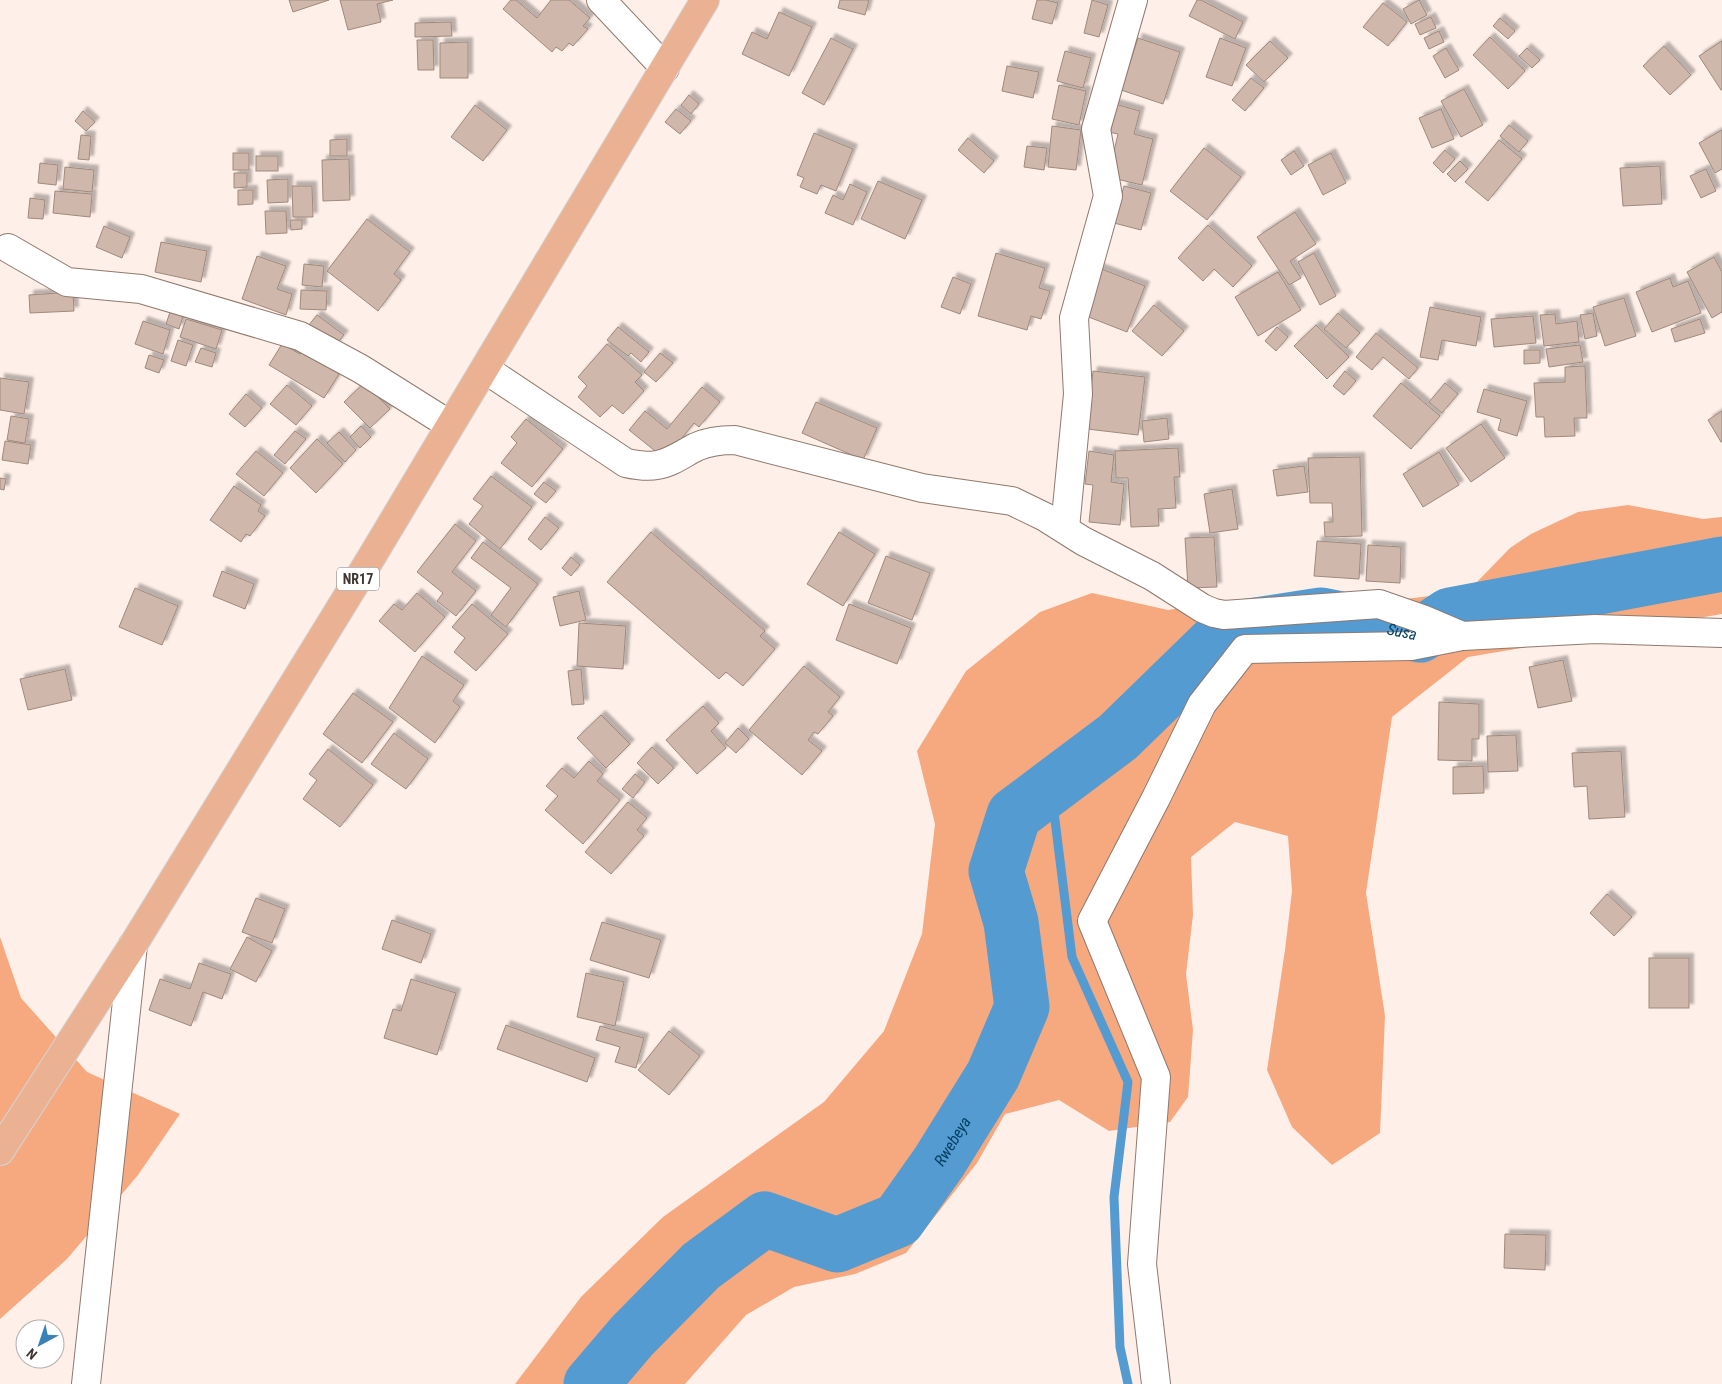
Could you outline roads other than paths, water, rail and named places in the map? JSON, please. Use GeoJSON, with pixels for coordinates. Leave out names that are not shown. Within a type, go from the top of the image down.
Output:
{"type":"FeatureCollection","features":[{"type":"Feature","properties":{"kind":"main road","name":"NR17"},"geometry":{"type":"LineString","coordinates":[[0,1151],[132,944],[366,566],[706,0]]}},
{"type":"Feature","properties":{"kind":"street"},"geometry":{"type":"LineString","coordinates":[[600,0],[665,68]]}},
{"type":"Feature","properties":{"kind":"street"},"geometry":{"type":"LineString","coordinates":[[1065,528],[1078,394],[1074,318],[1108,196],[1096,129],[1133,0]]}},
{"type":"Feature","properties":{"kind":"street"},"geometry":{"type":"LineString","coordinates":[[8,248],[67,282],[141,289],[300,336],[361,369],[450,426]]}},
{"type":"Feature","properties":{"kind":"street"},"geometry":{"type":"LineString","coordinates":[[485,368],[626,463],[657,465],[716,440],[735,440],[922,488],[1012,502],[1065,528],[1083,541],[1152,576],[1190,602],[1214,613],[1224,614],[1379,604],[1422,618],[1462,636]]}},
{"type":"Feature","properties":{"kind":"street"},"geometry":{"type":"LineString","coordinates":[[1156,1384],[1142,1264],[1156,1077],[1092,921],[1202,704],[1245,649],[1411,646],[1462,636],[1595,629],[1722,633]]}},
{"type":"Feature","properties":{"kind":"street"},"geometry":{"type":"LineString","coordinates":[[86,1384],[132,944]]}},
{"type":"Feature","properties":{"kind":"waterway","name":"Rwebeya"},"geometry":{"type":"LineString","coordinates":[[591,1384],[632,1336],[701,1266],[765,1219],[837,1245],[898,1220],[939,1162],[993,1075],[1022,1007],[1011,922],[996,871],[1014,815],[1118,737],[1229,629],[1321,615],[1420,635],[1450,615],[1722,564]]}},
{"type":"Feature","properties":{"kind":"waterway"},"geometry":{"type":"LineString","coordinates":[[1051,788],[1072,957],[1128,1082],[1114,1197],[1120,1347],[1128,1384]]}},
{"type":"Feature","properties":{"kind":"water label","name":"Susa"},"geometry":{"type":"Point","coordinates":[1402,629]}}]}
